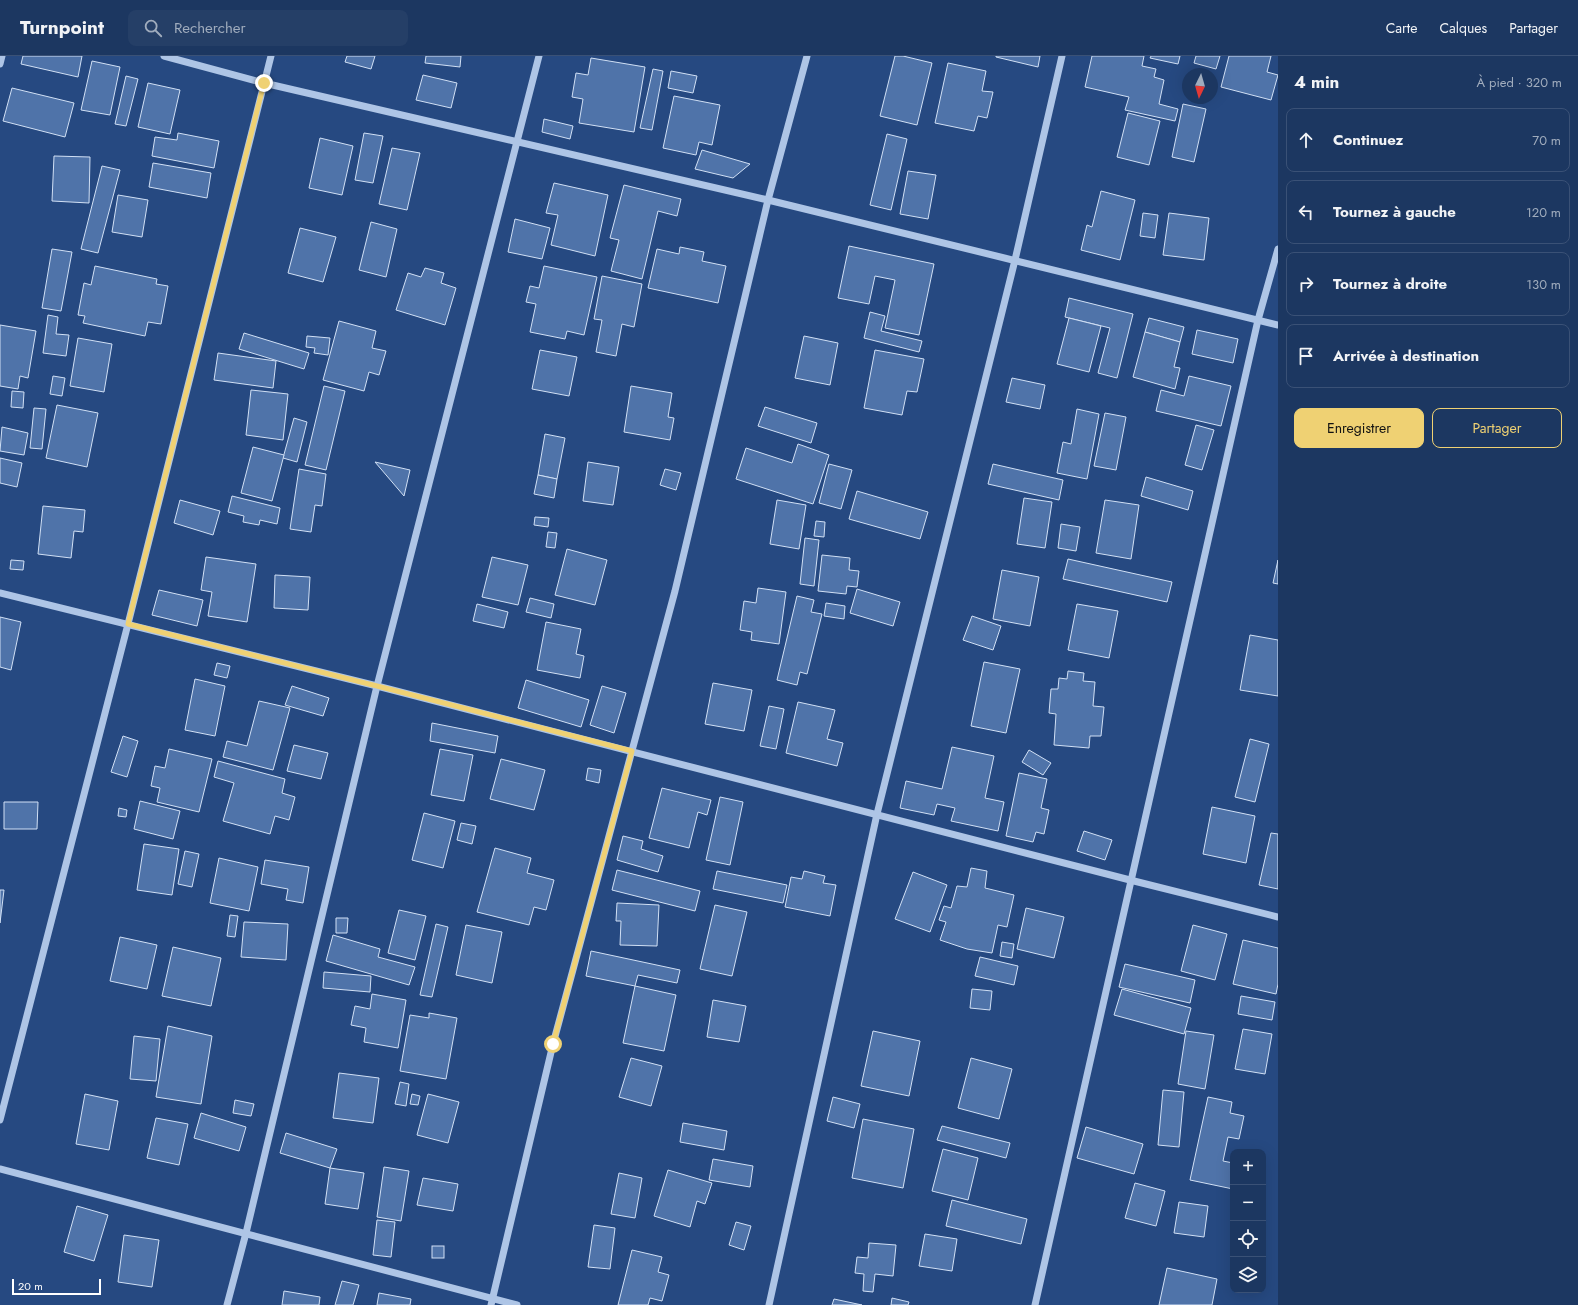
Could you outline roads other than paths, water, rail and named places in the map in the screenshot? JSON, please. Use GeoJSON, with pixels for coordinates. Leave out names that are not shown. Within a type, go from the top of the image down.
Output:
{"type":"FeatureCollection","features":[{"type":"Feature","properties":{"kind":"street"},"geometry":{"type":"LineString","coordinates":[[0,64],[2,56]]}},
{"type":"Feature","properties":{"kind":"street"},"geometry":{"type":"LineString","coordinates":[[164,56],[264,83],[768,200],[1278,325]]}},
{"type":"Feature","properties":{"kind":"street"},"geometry":{"type":"LineString","coordinates":[[0,1120],[128,624],[271,56]]}},
{"type":"Feature","properties":{"kind":"street"},"geometry":{"type":"LineString","coordinates":[[227,1305],[246,1233],[377,686],[539,56]]}},
{"type":"Feature","properties":{"kind":"street"},"geometry":{"type":"LineString","coordinates":[[492,1301],[553,1044],[674,591],[768,200],[807,56]]}},
{"type":"Feature","properties":{"kind":"street"},"geometry":{"type":"LineString","coordinates":[[769,1305],[876,814],[1015,260],[1062,56]]}},
{"type":"Feature","properties":{"kind":"street"},"geometry":{"type":"LineString","coordinates":[[1035,1305],[1258,320],[1278,248]]}},
{"type":"Feature","properties":{"kind":"street"},"geometry":{"type":"LineString","coordinates":[[0,593],[377,686],[1278,917]]}},
{"type":"Feature","properties":{"kind":"street"},"geometry":{"type":"LineString","coordinates":[[0,1169],[246,1233],[492,1301],[517,1305]]}}]}
